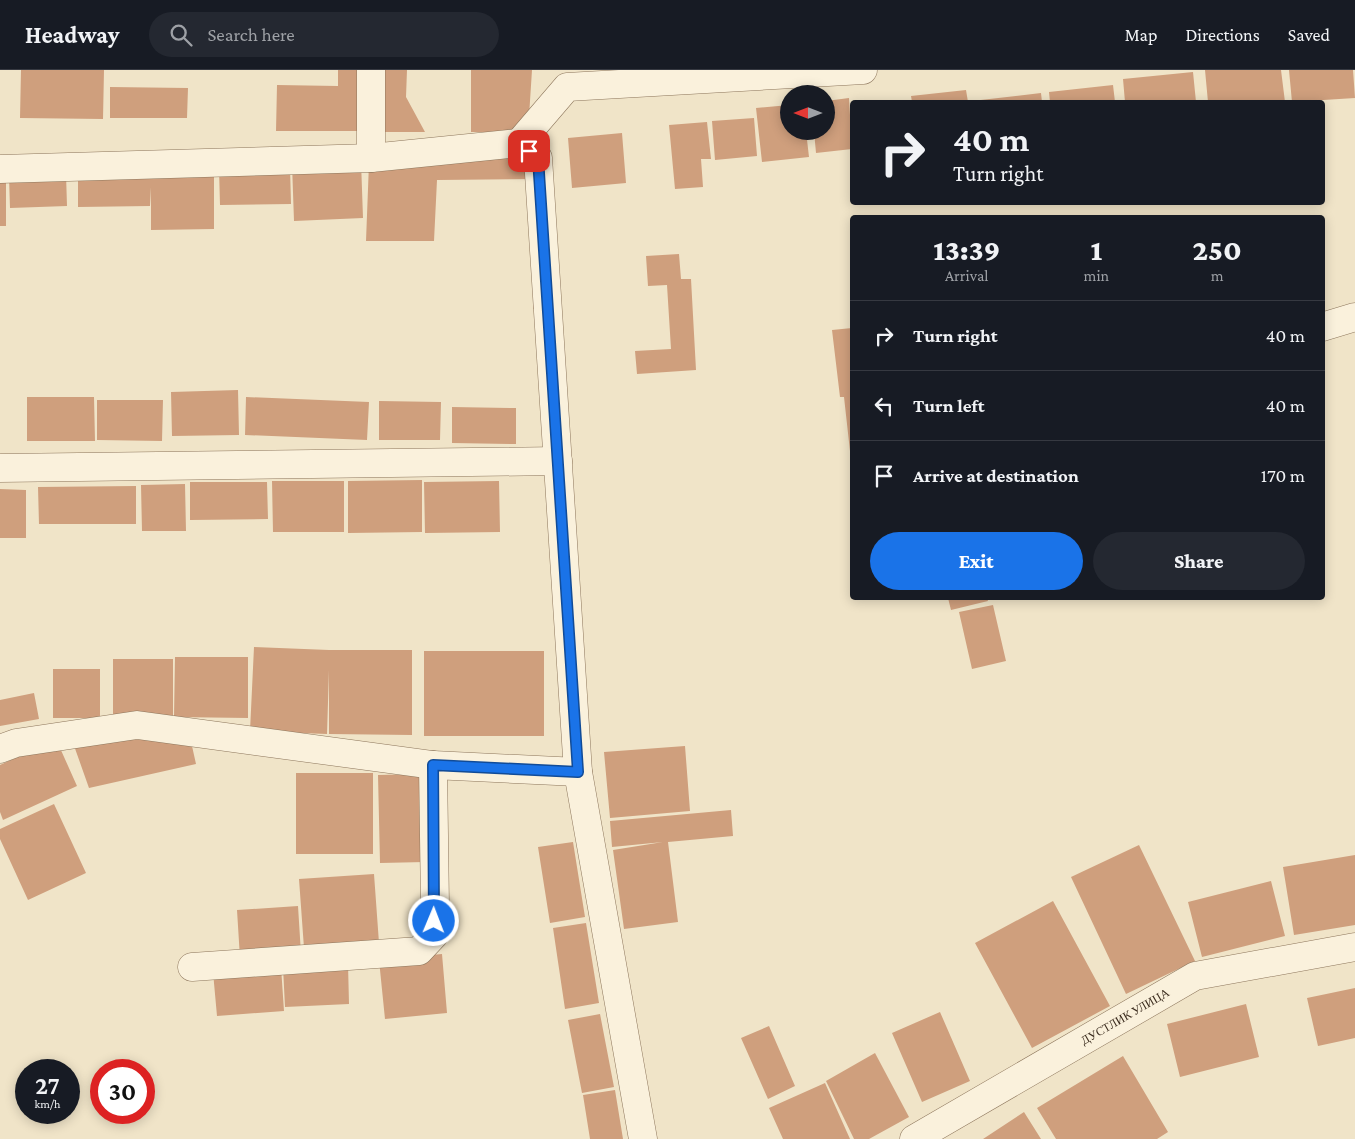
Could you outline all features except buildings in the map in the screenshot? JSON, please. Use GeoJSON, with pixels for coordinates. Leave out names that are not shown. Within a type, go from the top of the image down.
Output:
{"type":"FeatureCollection","features":[{"type":"Feature","properties":{"kind":"street"},"geometry":{"type":"LineString","coordinates":[[371,70],[371,158]]}},
{"type":"Feature","properties":{"kind":"street"},"geometry":{"type":"LineString","coordinates":[[0,169],[371,158],[519,143],[568,87],[862,70]]}},
{"type":"Feature","properties":{"kind":"street"},"geometry":{"type":"LineString","coordinates":[[519,143],[538,158],[578,772],[643,1139]]}},
{"type":"Feature","properties":{"kind":"street"},"geometry":{"type":"LineString","coordinates":[[1325,326],[1355,317]]}},
{"type":"Feature","properties":{"kind":"street"},"geometry":{"type":"LineString","coordinates":[[0,468],[558,461]]}},
{"type":"Feature","properties":{"kind":"street"},"geometry":{"type":"LineString","coordinates":[[0,749],[16,743],[136,725],[433,765],[578,772]]}},
{"type":"Feature","properties":{"kind":"street"},"geometry":{"type":"LineString","coordinates":[[192,967],[419,951],[434,935],[433,765]]}},
{"type":"Feature","properties":{"kind":"street","name":"ДУСТЛИК УЛИЦА"},"geometry":{"type":"LineString","coordinates":[[914,1139],[1196,976],[1355,947]]}},
{"type":"Feature","properties":{"kind":"route"},"geometry":{"type":"LineString","coordinates":[[434,921],[433,765],[578,772],[538,158],[529,151]]}}]}
